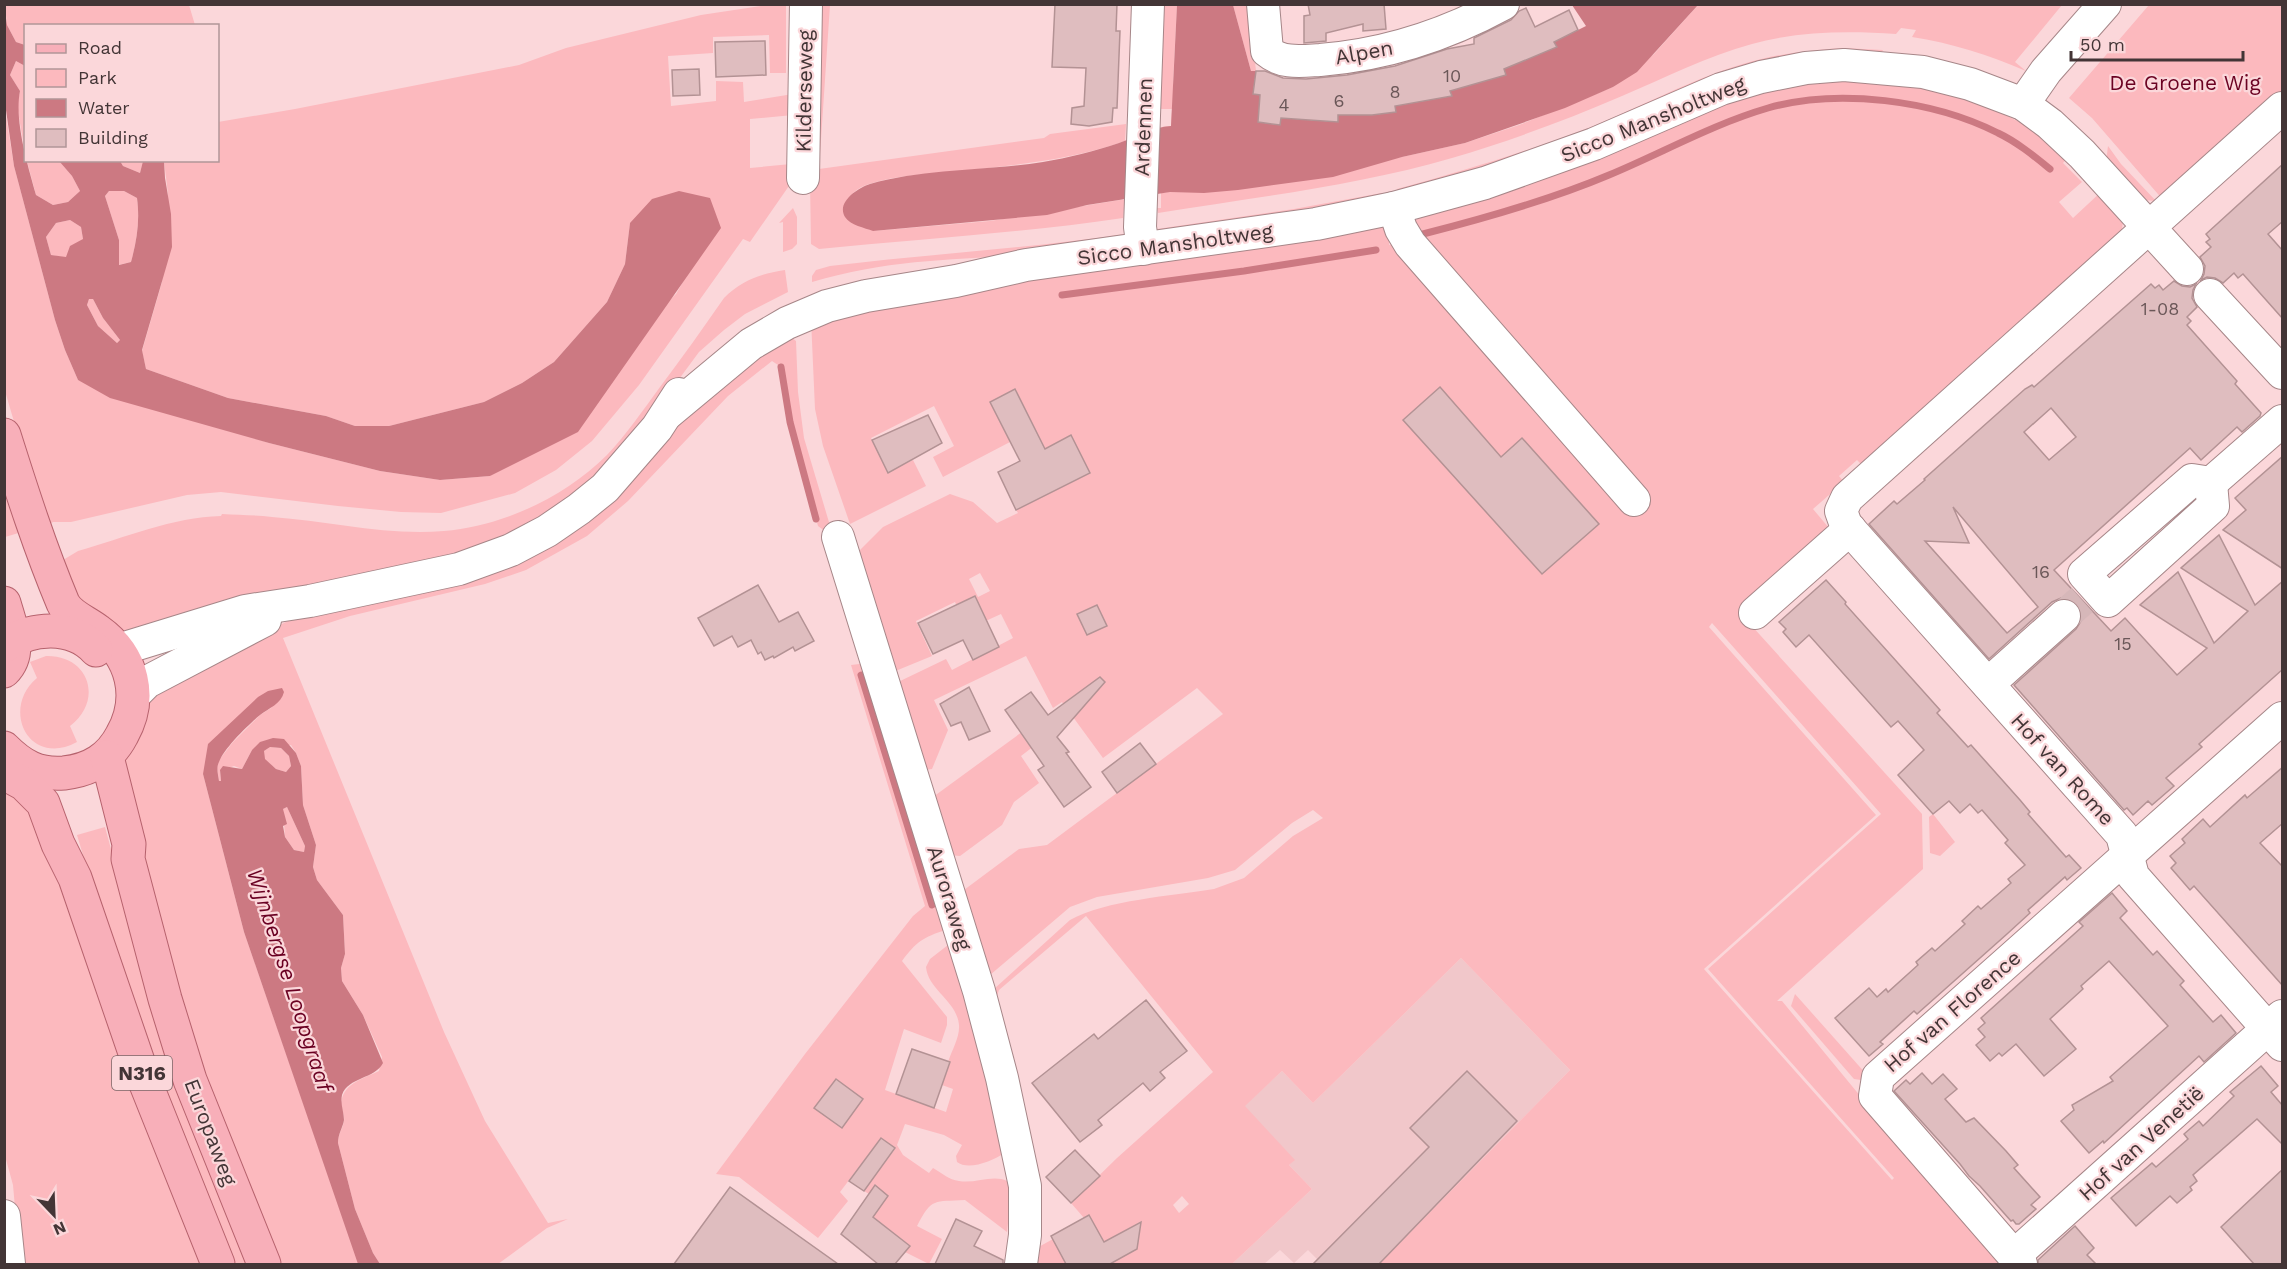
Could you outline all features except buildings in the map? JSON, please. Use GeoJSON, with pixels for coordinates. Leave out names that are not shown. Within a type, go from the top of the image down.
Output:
{"type":"FeatureCollection","features":[{"type":"Feature","properties":{"kind":"main road"},"geometry":{"type":"LineString","coordinates":[[4,435],[43,562],[52,613],[63,619],[91,645],[110,653],[132,680],[134,696],[128,725],[117,746],[101,760],[75,771],[22,777]]}},
{"type":"Feature","properties":{"kind":"main road"},"geometry":{"type":"LineString","coordinates":[[4,603],[9,643],[14,657],[4,671]]}},
{"type":"Feature","properties":{"kind":"main road"},"geometry":{"type":"LineString","coordinates":[[9,643],[43,631],[63,619]]}},
{"type":"Feature","properties":{"kind":"main road","name":"N316"},"geometry":{"type":"LineString","coordinates":[[101,760],[94,747],[109,716],[112,698],[110,653]]}},
{"type":"Feature","properties":{"kind":"main road","name":"N316"},"geometry":{"type":"LineString","coordinates":[[4,748],[18,762],[22,777]]}},
{"type":"Feature","properties":{"kind":"main road","name":"Europaweg"},"geometry":{"type":"LineString","coordinates":[[101,760],[129,844],[128,859],[165,999],[190,1080],[264,1264]]}},
{"type":"Feature","properties":{"kind":"main road","name":"Europaweg"},"geometry":{"type":"LineString","coordinates":[[22,777],[43,803],[58,844],[75,878],[140,1068],[218,1264]]}},
{"type":"Feature","properties":{"kind":"street","name":"Kilderseweg"},"geometry":{"type":"LineString","coordinates":[[803,178],[806,4]]}},
{"type":"Feature","properties":{"kind":"street","name":"Ardennen"},"geometry":{"type":"LineString","coordinates":[[1143,249],[1140,208],[1148,4]]}},
{"type":"Feature","properties":{"kind":"street","name":"Alpen"},"geometry":{"type":"LineString","coordinates":[[1263,4],[1267,51],[1276,58],[1300,61],[1341,58],[1410,44],[1467,22],[1503,4]]}},
{"type":"Feature","properties":{"kind":"street"},"geometry":{"type":"LineString","coordinates":[[2023,104],[2046,71],[2105,4]]}},
{"type":"Feature","properties":{"kind":"street","name":"Sicco Mansholtweg"},"geometry":{"type":"LineString","coordinates":[[110,653],[245,611],[310,601],[459,569],[493,557],[529,540],[579,509],[605,488],[632,459],[668,413],[691,372],[710,350],[759,313],[793,296],[848,279],[909,268],[956,264],[1026,266],[1316,224],[1394,208],[1485,183],[1594,144],[1721,89],[1761,77],[1806,68],[1844,65],[1923,72],[1970,84],[2023,104],[2050,124],[2082,154],[2187,269]]}},
{"type":"Feature","properties":{"kind":"street"},"geometry":{"type":"LineString","coordinates":[[1755,614],[1850,529],[1843,520],[1841,511],[1847,498],[2283,108]]}},
{"type":"Feature","properties":{"kind":"street"},"geometry":{"type":"LineString","coordinates":[[1394,208],[1401,229],[1410,244],[1635,500]]}},
{"type":"Feature","properties":{"kind":"street"},"geometry":{"type":"LineString","coordinates":[[2210,295],[2283,373]]}},
{"type":"Feature","properties":{"kind":"street"},"geometry":{"type":"LineString","coordinates":[[1988,684],[2081,601],[2084,574],[2192,480],[2211,483],[2283,421]]}},
{"type":"Feature","properties":{"kind":"street","name":"Hof van Rome"},"geometry":{"type":"LineString","coordinates":[[1850,529],[2122,835],[2133,876],[2278,1030]]}},
{"type":"Feature","properties":{"kind":"street","name":"Auroraweg"},"geometry":{"type":"LineString","coordinates":[[838,537],[981,996],[1002,1078],[1025,1186],[1025,1235],[1021,1264]]}},
{"type":"Feature","properties":{"kind":"street","name":"Sicco Mansholtweg"},"geometry":{"type":"LineString","coordinates":[[134,696],[147,682],[260,622],[310,601]]}},
{"type":"Feature","properties":{"kind":"street","name":"Hof van Florence"},"geometry":{"type":"LineString","coordinates":[[2018,1260],[1875,1096],[1878,1077],[2283,718]]}},
{"type":"Feature","properties":{"kind":"street","name":"Hof van Venetië"},"geometry":{"type":"LineString","coordinates":[[2018,1260],[2278,1030]]}},
{"type":"Feature","properties":{"kind":"street"},"geometry":{"type":"LineString","coordinates":[[4,1216],[9,1264]]}},
{"type":"Feature","properties":{"kind":"shaded area"},"geometry":{"type":"Polygon","coordinates":[[[1461,958],[1570,1070],[1379,1264],[1322,1264],[1308,1250],[1294,1263],[1280,1250],[1264,1264],[1232,1264],[1312,1189],[1289,1165],[1294,1160],[1244,1106],[1282,1071],[1313,1103],[1461,958]]]}},
{"type":"Feature","properties":{"kind":"green space"},"geometry":{"type":"Polygon","coordinates":[[[786,4],[786,73],[770,73],[769,35],[713,37],[713,53],[668,56],[671,106],[716,101],[716,81],[743,82],[744,102],[793,94],[793,115],[750,119],[750,168],[791,164],[791,183],[750,242],[743,239],[639,385],[592,441],[556,470],[515,493],[441,513],[338,506],[221,492],[187,495],[71,522],[53,522],[45,527],[5,391],[4,103],[14,166],[55,320],[78,380],[269,443],[380,471],[440,480],[490,476],[676,294],[684,280],[630,223],[625,264],[607,302],[554,362],[522,383],[484,402],[389,426],[355,426],[326,416],[228,398],[146,369],[142,351],[162,282],[168,194],[164,162],[219,162],[219,122],[519,65],[566,48],[701,15],[786,4]]]}},
{"type":"Feature","properties":{"kind":"green space"},"geometry":{"type":"Polygon","coordinates":[[[5,5],[189,5],[195,24],[24,24],[24,45],[16,42],[7,25],[5,5]]]}},
{"type":"Feature","properties":{"kind":"green space"},"geometry":{"type":"Polygon","coordinates":[[[816,5],[830,5],[819,169],[1044,138],[1050,134],[1126,124],[1125,141],[1085,153],[1022,164],[902,177],[864,186],[853,193],[844,208],[873,231],[990,221],[1120,200],[1125,200],[1123,218],[1009,232],[819,249],[811,244],[810,182],[816,5]]]}},
{"type":"Feature","properties":{"kind":"green space"},"geometry":{"type":"Polygon","coordinates":[[[1159,5],[1177,5],[1173,83],[1187,136],[1162,127],[1171,126],[1172,109],[1154,109],[1159,5]]]}},
{"type":"Feature","properties":{"kind":"green space"},"geometry":{"type":"Polygon","coordinates":[[[1233,5],[1254,5],[1252,35],[1256,71],[1251,71],[1233,5]]]}},
{"type":"Feature","properties":{"kind":"green space"},"geometry":{"type":"Polygon","coordinates":[[[1698,5],[2062,5],[2015,62],[2026,71],[1970,50],[1912,37],[1916,30],[1901,28],[1896,34],[1842,32],[1806,34],[1752,44],[1719,55],[1559,122],[1495,145],[1416,168],[1269,196],[1158,213],[1157,208],[1161,208],[1161,193],[1402,157],[1465,143],[1519,125],[1613,87],[1654,54],[1698,5]]]}},
{"type":"Feature","properties":{"kind":"green space","name":"De Groene Wig"},"geometry":{"type":"Polygon","coordinates":[[[2149,5],[2282,5],[2282,96],[2164,201],[2092,118],[2069,98],[2149,5]]]}},
{"type":"Feature","properties":{"kind":"green space"},"geometry":{"type":"Polygon","coordinates":[[[1842,48],[1883,50],[1880,55],[1585,136],[1395,196],[1397,189],[1491,162],[1560,138],[1723,70],[1780,55],[1842,48]]]}},
{"type":"Feature","properties":{"kind":"green space"},"geometry":{"type":"Polygon","coordinates":[[[16,61],[24,65],[24,147],[17,105],[20,91],[10,75],[16,61]]]}},
{"type":"Feature","properties":{"kind":"green space"},"geometry":{"type":"Polygon","coordinates":[[[1881,77],[1974,100],[2030,127],[2068,157],[2063,163],[2082,182],[2059,202],[2073,218],[2102,191],[2123,221],[2121,237],[1866,469],[1857,460],[1839,476],[1844,482],[1813,509],[1829,528],[1741,614],[1922,814],[1923,869],[1777,1001],[1782,1001],[1861,1097],[2010,1264],[1379,1264],[1570,1070],[1461,958],[1313,1103],[1282,1071],[1245,1106],[1295,1160],[1289,1165],[1312,1189],[1232,1264],[1028,1264],[1035,1249],[1053,1239],[1060,1252],[1089,1215],[1084,1218],[1071,1203],[1117,1158],[1213,1072],[1086,916],[999,990],[996,999],[994,989],[1070,920],[1120,903],[1214,889],[1244,878],[1293,836],[1323,818],[1313,810],[1292,823],[1235,870],[1208,878],[1097,897],[1070,907],[990,975],[964,890],[1019,849],[1047,845],[1223,714],[1197,688],[1103,758],[1062,702],[1053,708],[1026,656],[934,700],[948,730],[932,769],[925,770],[896,683],[946,659],[952,670],[1013,638],[1001,614],[968,629],[955,602],[916,621],[932,656],[893,672],[858,552],[883,527],[950,494],[973,502],[997,523],[1018,513],[1016,510],[1090,473],[1071,436],[1045,449],[1015,390],[990,402],[1010,442],[943,477],[933,457],[954,446],[934,406],[871,438],[888,472],[913,460],[926,486],[850,524],[823,446],[815,409],[811,319],[856,307],[1378,224],[1388,233],[1389,245],[1417,236],[1414,225],[1419,214],[1777,84],[1881,77]],[[980,573],[969,579],[978,597],[990,591],[980,573]],[[1712,623],[1709,627],[1876,815],[1704,969],[1892,1180],[1894,1178],[1708,969],[1881,814],[1712,623]],[[1182,1196],[1173,1205],[1179,1213],[1189,1204],[1182,1196]]]}},
{"type":"Feature","properties":{"kind":"green space"},"geometry":{"type":"Polygon","coordinates":[[[2108,146],[2121,164],[2156,201],[2144,200],[2106,162],[2108,146]]]}},
{"type":"Feature","properties":{"kind":"green space"},"geometry":{"type":"Polygon","coordinates":[[[27,162],[60,162],[72,176],[80,191],[68,202],[53,205],[36,195],[27,162]]]}},
{"type":"Feature","properties":{"kind":"green space"},"geometry":{"type":"Polygon","coordinates":[[[121,162],[143,162],[140,173],[123,166],[121,162]]]}},
{"type":"Feature","properties":{"kind":"green space"},"geometry":{"type":"Polygon","coordinates":[[[109,191],[124,191],[137,198],[137,230],[131,262],[118,265],[119,240],[105,196],[109,191]]]}},
{"type":"Feature","properties":{"kind":"green space"},"geometry":{"type":"Polygon","coordinates":[[[1382,193],[1385,198],[1161,232],[1157,229],[1294,209],[1382,193]]]}},
{"type":"Feature","properties":{"kind":"green space"},"geometry":{"type":"Polygon","coordinates":[[[793,208],[797,217],[797,244],[792,249],[783,252],[783,222],[779,223],[793,208]]]}},
{"type":"Feature","properties":{"kind":"green space"},"geometry":{"type":"Polygon","coordinates":[[[70,220],[81,227],[83,239],[67,258],[51,255],[46,237],[56,223],[70,220]]]}},
{"type":"Feature","properties":{"kind":"green space"},"geometry":{"type":"Polygon","coordinates":[[[1124,234],[1123,237],[1046,252],[890,265],[812,282],[812,276],[816,270],[830,266],[1050,244],[1124,234]]]}},
{"type":"Feature","properties":{"kind":"green space"},"geometry":{"type":"Polygon","coordinates":[[[785,270],[788,292],[745,314],[699,352],[654,413],[571,502],[493,546],[123,634],[83,609],[63,560],[78,551],[167,524],[222,514],[423,532],[466,528],[488,523],[532,507],[572,484],[607,455],[635,422],[724,298],[752,279],[785,270]]]}},
{"type":"Feature","properties":{"kind":"green space"},"geometry":{"type":"Polygon","coordinates":[[[89,299],[93,299],[103,318],[120,340],[117,343],[98,326],[87,305],[89,299]]]}},
{"type":"Feature","properties":{"kind":"green space"},"geometry":{"type":"Polygon","coordinates":[[[788,335],[796,341],[798,392],[804,438],[831,529],[826,532],[818,526],[790,422],[781,367],[772,361],[728,396],[628,501],[587,536],[526,570],[485,584],[350,616],[283,638],[444,1032],[485,1121],[548,1223],[568,1219],[547,1228],[498,1264],[380,1264],[373,1253],[355,1209],[338,1143],[344,1121],[341,1106],[345,1092],[354,1083],[379,1071],[382,1057],[363,1015],[342,981],[341,968],[345,954],[343,915],[317,880],[313,867],[316,845],[303,805],[301,766],[291,745],[252,750],[242,769],[234,766],[220,771],[221,781],[219,781],[217,768],[219,760],[260,715],[271,708],[281,688],[203,774],[244,932],[359,1264],[279,1264],[195,1053],[141,849],[123,758],[141,707],[170,679],[294,618],[467,578],[697,398],[788,335]]]}},
{"type":"Feature","properties":{"kind":"green space"},"geometry":{"type":"Polygon","coordinates":[[[4,477],[22,532],[5,537],[4,537],[4,477]]]}},
{"type":"Feature","properties":{"kind":"green space"},"geometry":{"type":"Polygon","coordinates":[[[46,656],[61,658],[73,663],[87,681],[89,692],[87,704],[70,726],[77,742],[60,748],[45,747],[33,741],[25,731],[21,719],[21,705],[26,691],[37,678],[30,662],[46,656]]]}},
{"type":"Feature","properties":{"kind":"green space"},"geometry":{"type":"Polygon","coordinates":[[[868,663],[946,930],[921,941],[902,961],[947,1017],[941,1043],[904,1029],[885,1090],[946,1112],[953,1089],[942,1085],[957,1039],[959,1025],[953,1009],[932,982],[926,967],[930,959],[948,945],[987,1069],[1004,1153],[981,1164],[962,1165],[957,1162],[956,1156],[962,1145],[944,1135],[905,1124],[897,1145],[903,1155],[929,1173],[933,1168],[959,1181],[996,1178],[1007,1181],[1011,1198],[1007,1232],[965,1200],[940,1201],[926,1210],[917,1226],[942,1239],[929,1264],[905,1252],[910,1246],[861,1207],[869,1194],[864,1191],[895,1149],[881,1138],[840,1192],[848,1201],[818,1238],[739,1177],[716,1174],[805,1054],[913,916],[925,906],[851,665],[868,663]]]}},
{"type":"Feature","properties":{"kind":"green space"},"geometry":{"type":"Polygon","coordinates":[[[1037,721],[1047,736],[1021,756],[1039,783],[1014,802],[1002,825],[960,856],[949,855],[933,797],[1037,721]]]}},
{"type":"Feature","properties":{"kind":"green space"},"geometry":{"type":"Polygon","coordinates":[[[270,747],[281,748],[289,756],[291,766],[286,772],[276,769],[264,759],[264,751],[270,747]]]}},
{"type":"Feature","properties":{"kind":"green space"},"geometry":{"type":"Polygon","coordinates":[[[4,786],[37,815],[206,1264],[20,1264],[13,1185],[4,1152],[4,786]]]}},
{"type":"Feature","properties":{"kind":"green space"},"geometry":{"type":"Polygon","coordinates":[[[287,807],[305,846],[304,852],[294,850],[285,837],[283,809],[287,807]]]}},
{"type":"Feature","properties":{"kind":"green space"},"geometry":{"type":"Polygon","coordinates":[[[1933,814],[1955,842],[1940,856],[1930,853],[1929,817],[1933,814]]]}},
{"type":"Feature","properties":{"kind":"green space"},"geometry":{"type":"Polygon","coordinates":[[[105,827],[147,981],[251,1264],[231,1264],[176,1127],[102,918],[77,835],[105,827]]]}},
{"type":"Feature","properties":{"kind":"green space"},"geometry":{"type":"Polygon","coordinates":[[[1795,994],[1867,1075],[1861,1080],[1854,1079],[1791,1006],[1795,994]]]}},
{"type":"Feature","properties":{"kind":"water"},"geometry":{"type":"Polygon","coordinates":[[[4,5],[7,25],[16,42],[24,45],[24,65],[16,61],[10,75],[20,91],[19,116],[24,162],[27,162],[36,195],[53,205],[68,202],[80,191],[72,176],[60,162],[121,162],[123,166],[140,173],[143,162],[164,162],[171,214],[172,247],[142,350],[146,369],[228,398],[326,416],[355,426],[389,426],[484,402],[522,383],[554,362],[607,302],[625,264],[630,223],[652,199],[679,191],[710,198],[721,228],[578,432],[490,476],[440,480],[380,471],[269,443],[110,398],[78,380],[55,320],[14,166],[5,103],[4,5]],[[109,191],[105,196],[119,240],[119,265],[131,262],[137,230],[137,198],[124,191],[109,191]],[[70,220],[56,223],[46,237],[51,255],[66,257],[70,246],[83,239],[81,227],[70,220]],[[89,299],[87,305],[98,326],[117,343],[120,340],[103,318],[93,299],[89,299]]]}},
{"type":"Feature","properties":{"kind":"water"},"geometry":{"type":"Polygon","coordinates":[[[1177,5],[1233,5],[1251,71],[1256,71],[1253,93],[1260,95],[1258,122],[1280,125],[1281,118],[1338,122],[1338,115],[1373,115],[1395,112],[1395,106],[1451,96],[1450,91],[1505,75],[1504,69],[1556,47],[1554,42],[1586,26],[1572,5],[1698,5],[1637,72],[1613,87],[1565,108],[1465,143],[1402,157],[1333,177],[1238,190],[1204,193],[1170,192],[1087,205],[1047,215],[873,231],[854,224],[845,217],[843,206],[846,201],[854,192],[870,184],[934,172],[1021,165],[1052,160],[1101,149],[1151,130],[1171,126],[1177,5]]]}},
{"type":"Feature","properties":{"kind":"water","name":"Wijnbergse Loopgraaf"},"geometry":{"type":"Polygon","coordinates":[[[282,688],[284,692],[277,703],[250,724],[226,750],[218,764],[219,781],[221,781],[220,770],[223,766],[242,769],[252,750],[260,742],[273,738],[284,739],[296,753],[301,766],[303,805],[316,845],[313,867],[317,880],[343,915],[345,954],[341,968],[342,981],[363,1015],[383,1063],[374,1072],[345,1089],[342,1095],[344,1120],[338,1143],[355,1209],[373,1253],[380,1264],[358,1264],[244,932],[203,774],[208,744],[258,697],[268,691],[282,688]],[[270,747],[264,751],[265,759],[276,769],[286,772],[291,766],[289,756],[281,748],[270,747]],[[287,807],[283,809],[287,824],[283,826],[285,837],[294,850],[304,852],[305,846],[287,807]]]}},
{"type":"Feature","properties":{"kind":"waterway"},"geometry":{"type":"LineString","coordinates":[[1423,234],[1564,193],[1707,130],[1768,108],[1795,102],[1854,98],[1915,105],[1944,112],[2005,137],[2050,169]]}},
{"type":"Feature","properties":{"kind":"waterway"},"geometry":{"type":"LineString","coordinates":[[1062,295],[1244,271],[1376,250]]}},
{"type":"Feature","properties":{"kind":"waterway"},"geometry":{"type":"LineString","coordinates":[[781,367],[790,422],[816,519]]}},
{"type":"Feature","properties":{"kind":"waterway"},"geometry":{"type":"LineString","coordinates":[[861,675],[932,905]]}},
{"type":"Feature","properties":{"kind":"tunnel"},"geometry":{"type":"LineString","coordinates":[[2064,616],[2082,600]]}}]}
